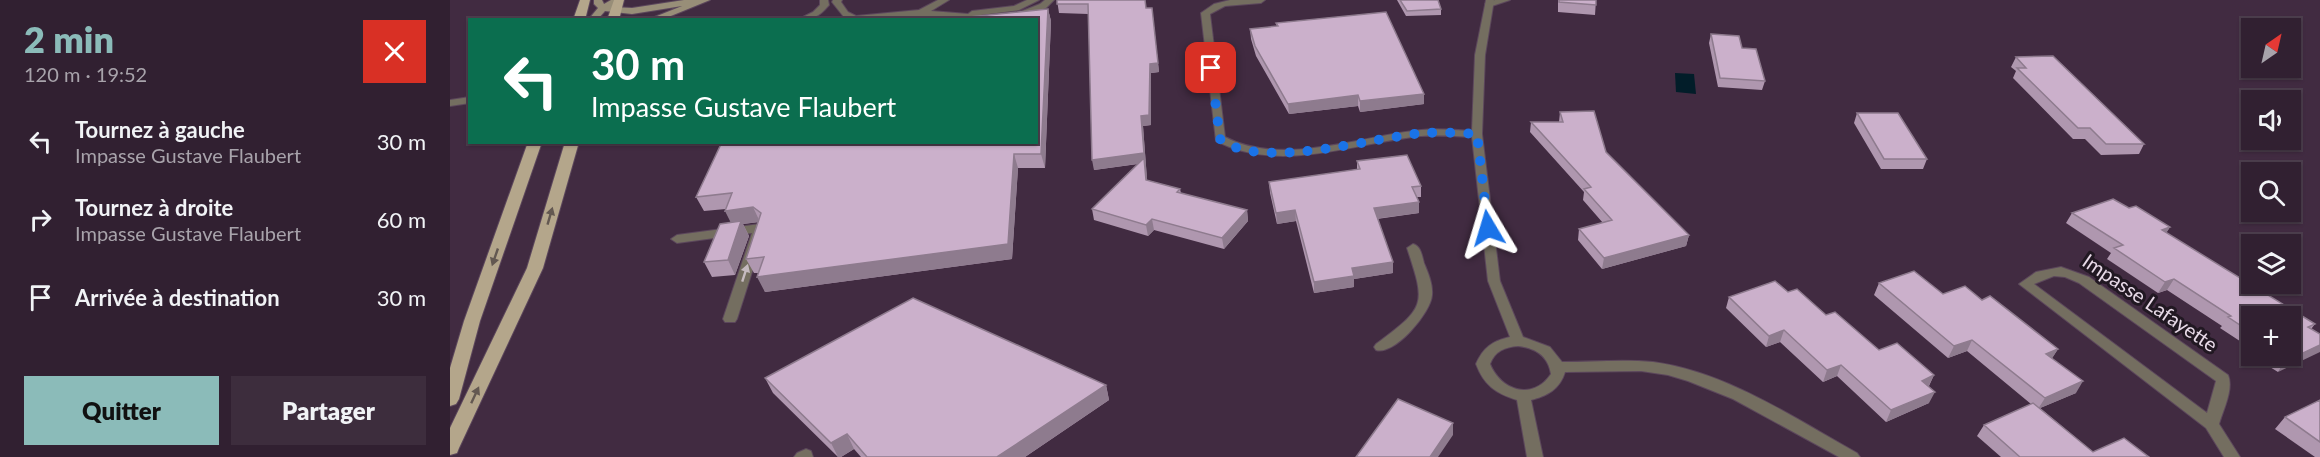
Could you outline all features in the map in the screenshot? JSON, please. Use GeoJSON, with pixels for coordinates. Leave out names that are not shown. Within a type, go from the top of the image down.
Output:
{"type":"FeatureCollection","features":[{"type":"Feature","properties":{"kind":"main road"},"geometry":{"type":"LineString","coordinates":[[580,18],[585,0]]}},
{"type":"Feature","properties":{"kind":"main road"},"geometry":{"type":"LineString","coordinates":[[450,399],[472,321],[534,144]]}},
{"type":"Feature","properties":{"kind":"main road"},"geometry":{"type":"LineString","coordinates":[[450,448],[535,268],[571,144]]}},
{"type":"Feature","properties":{"kind":"street"},"geometry":{"type":"LineString","coordinates":[[593,18],[600,4],[652,9],[696,0]]}},
{"type":"Feature","properties":{"kind":"street"},"geometry":{"type":"LineString","coordinates":[[656,18],[706,0]]}},
{"type":"Feature","properties":{"kind":"street"},"geometry":{"type":"LineString","coordinates":[[805,18],[822,10],[825,5],[824,0]]}},
{"type":"Feature","properties":{"kind":"street"},"geometry":{"type":"LineString","coordinates":[[838,0],[845,14],[854,18],[921,13],[990,18],[1017,15],[1043,6],[1050,0]]}},
{"type":"Feature","properties":{"kind":"street"},"geometry":{"type":"LineString","coordinates":[[921,13],[945,0]]}},
{"type":"Feature","properties":{"kind":"street"},"geometry":{"type":"LineString","coordinates":[[941,15],[986,13],[1016,8],[1035,0]]}},
{"type":"Feature","properties":{"kind":"street"},"geometry":{"type":"LineString","coordinates":[[1261,0],[1222,4],[1204,13],[1220,139],[1228,146],[1241,151],[1280,154],[1423,133],[1477,134]]}},
{"type":"Feature","properties":{"kind":"street"},"geometry":{"type":"LineString","coordinates":[[1506,0],[1490,2],[1480,55],[1477,134],[1494,281],[1518,341]]}},
{"type":"Feature","properties":{"kind":"street"},"geometry":{"type":"LineString","coordinates":[[450,103],[468,100]]}},
{"type":"Feature","properties":{"kind":"street"},"geometry":{"type":"LineString","coordinates":[[677,239],[760,228],[730,319]]}},
{"type":"Feature","properties":{"kind":"street"},"geometry":{"type":"LineString","coordinates":[[1381,347],[1412,322],[1422,308],[1426,293],[1413,248]]}},
{"type":"Feature","properties":{"kind":"street","name":"Impasse Lafayette"},"geometry":{"type":"LineString","coordinates":[[2211,424],[2223,379],[2084,280],[2067,271],[2041,273],[2025,284],[2211,424],[2232,457]]}},
{"type":"Feature","properties":{"kind":"street"},"geometry":{"type":"LineString","coordinates":[[1518,341],[1529,342],[1548,352],[1557,367],[1558,374],[1550,387],[1543,392],[1523,395],[1503,390],[1495,385],[1488,379],[1483,364],[1491,350],[1508,342],[1518,341]]}},
{"type":"Feature","properties":{"kind":"street"},"geometry":{"type":"LineString","coordinates":[[450,362],[467,343]]}},
{"type":"Feature","properties":{"kind":"street"},"geometry":{"type":"LineString","coordinates":[[1557,367],[1623,366],[1667,369],[1692,376],[1740,397],[1852,457]]}},
{"type":"Feature","properties":{"kind":"street"},"geometry":{"type":"LineString","coordinates":[[1523,395],[1535,457]]}},
{"type":"Feature","properties":{"kind":"water"},"geometry":{"type":"Polygon","coordinates":[[[1675,73],[1694,74],[1696,94],[1676,92],[1675,73]]]}},
{"type":"Feature","properties":{"kind":"building"},"geometry":{"type":"Polygon","coordinates":[[[1057,0],[1145,0],[1146,8],[1152,8],[1158,63],[1150,64],[1149,115],[1141,116],[1144,153],[1092,160],[1088,4],[1057,4],[1057,0]]]}},
{"type":"Feature","properties":{"kind":"building"},"geometry":{"type":"Polygon","coordinates":[[[1400,0],[1438,0],[1441,9],[1407,11],[1400,0]]]}},
{"type":"Feature","properties":{"kind":"building"},"geometry":{"type":"Polygon","coordinates":[[[1559,0],[1596,0],[1596,5],[1559,2],[1559,0]]]}},
{"type":"Feature","properties":{"kind":"building"},"geometry":{"type":"Polygon","coordinates":[[[1048,9],[1041,154],[1014,154],[1008,244],[757,277],[764,257],[746,259],[761,213],[753,207],[725,211],[732,193],[696,197],[721,144],[1038,144],[1038,18],[960,18],[1048,9]]]}},
{"type":"Feature","properties":{"kind":"building"},"geometry":{"type":"Polygon","coordinates":[[[1386,12],[1424,94],[1360,101],[1358,95],[1288,104],[1255,46],[1250,29],[1278,26],[1276,23],[1386,12]]]}},
{"type":"Feature","properties":{"kind":"building"},"geometry":{"type":"Polygon","coordinates":[[[1711,34],[1739,36],[1742,48],[1756,49],[1765,81],[1720,78],[1711,34]]]}},
{"type":"Feature","properties":{"kind":"building"},"geometry":{"type":"Polygon","coordinates":[[[2053,56],[2144,144],[2106,144],[2090,128],[2078,128],[2017,68],[2026,68],[2016,57],[2053,56]]]}},
{"type":"Feature","properties":{"kind":"building"},"geometry":{"type":"Polygon","coordinates":[[[1594,111],[1606,152],[1689,235],[1604,258],[1579,229],[1612,220],[1584,189],[1591,187],[1531,122],[1563,122],[1560,112],[1594,111]]]}},
{"type":"Feature","properties":{"kind":"building"},"geometry":{"type":"Polygon","coordinates":[[[1857,113],[1898,113],[1927,159],[1884,159],[1857,113]]]}},
{"type":"Feature","properties":{"kind":"building"},"geometry":{"type":"Polygon","coordinates":[[[1407,155],[1421,186],[1412,187],[1419,202],[1374,208],[1393,262],[1352,268],[1354,276],[1314,282],[1295,210],[1276,213],[1269,182],[1360,169],[1357,161],[1407,155]]]}},
{"type":"Feature","properties":{"kind":"building"},"geometry":{"type":"Polygon","coordinates":[[[1144,158],[1146,180],[1180,189],[1177,192],[1247,210],[1222,238],[1152,219],[1146,225],[1092,209],[1144,158]]]}},
{"type":"Feature","properties":{"kind":"building"},"geometry":{"type":"Polygon","coordinates":[[[2113,199],[2129,208],[2136,206],[2170,227],[2162,230],[2241,279],[2241,294],[2266,294],[2286,306],[2241,306],[2241,326],[2228,317],[2231,316],[2174,279],[2165,282],[2114,248],[2123,245],[2072,213],[2113,199]]]}},
{"type":"Feature","properties":{"kind":"building"},"geometry":{"type":"Polygon","coordinates":[[[741,221],[728,260],[704,262],[720,224],[741,221]]]}},
{"type":"Feature","properties":{"kind":"building"},"geometry":{"type":"Polygon","coordinates":[[[1914,271],[1943,294],[1965,286],[1982,300],[1990,296],[2058,349],[2046,354],[2083,381],[2045,398],[1972,340],[1954,346],[1879,283],[1914,271]]]}},
{"type":"Feature","properties":{"kind":"building"},"geometry":{"type":"Polygon","coordinates":[[[1775,281],[1788,292],[1797,289],[1826,315],[1835,312],[1879,350],[1897,343],[1934,375],[1922,381],[1935,392],[1891,410],[1841,365],[1827,370],[1784,330],[1769,336],[1729,297],[1775,281]]]}},
{"type":"Feature","properties":{"kind":"building"},"geometry":{"type":"Polygon","coordinates":[[[913,298],[1106,385],[997,457],[867,457],[847,434],[831,443],[765,378],[913,298]]]}},
{"type":"Feature","properties":{"kind":"building"},"geometry":{"type":"Polygon","coordinates":[[[2301,315],[2315,324],[2308,327],[2320,334],[2320,345],[2301,354],[2301,315]]]}},
{"type":"Feature","properties":{"kind":"building"},"geometry":{"type":"Polygon","coordinates":[[[1398,399],[1453,423],[1430,457],[1356,457],[1398,399]]]}},
{"type":"Feature","properties":{"kind":"building"},"geometry":{"type":"Polygon","coordinates":[[[2320,400],[2320,442],[2285,417],[2320,400]]]}},
{"type":"Feature","properties":{"kind":"building"},"geometry":{"type":"Polygon","coordinates":[[[2033,403],[2093,452],[2124,438],[2149,457],[2020,457],[1984,425],[2033,403]]]}},
{"type":"Feature","properties":{"kind":"route"},"geometry":{"type":"LineString","coordinates":[[1211,68],[1220,139],[1228,146],[1241,151],[1280,154],[1423,133],[1477,134],[1488,228]]}}]}
